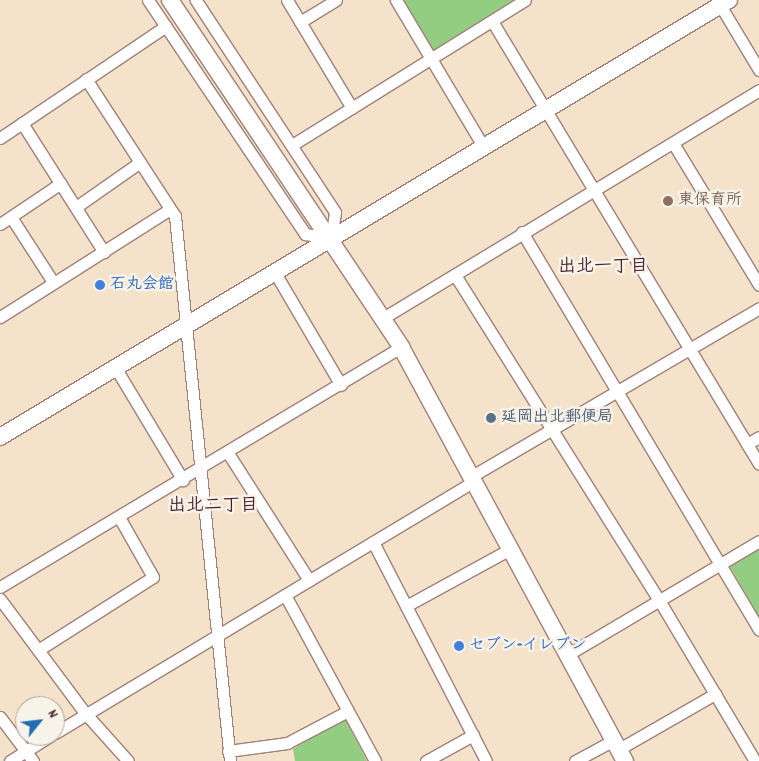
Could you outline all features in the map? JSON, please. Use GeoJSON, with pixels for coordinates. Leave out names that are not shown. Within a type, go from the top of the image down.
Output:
{"type":"FeatureCollection","features":[{"type":"Feature","properties":{"kind":"street"},"geometry":{"type":"LineString","coordinates":[[148,0],[304,234],[331,238]]}},
{"type":"Feature","properties":{"kind":"street"},"geometry":{"type":"LineString","coordinates":[[170,0],[331,238],[401,347],[619,750]]}},
{"type":"Feature","properties":{"kind":"street"},"geometry":{"type":"LineString","coordinates":[[196,0],[335,212],[331,238]]}},
{"type":"Feature","properties":{"kind":"street"},"geometry":{"type":"LineString","coordinates":[[286,0],[352,108]]}},
{"type":"Feature","properties":{"kind":"street"},"geometry":{"type":"LineString","coordinates":[[300,22],[336,0]]}},
{"type":"Feature","properties":{"kind":"street"},"geometry":{"type":"LineString","coordinates":[[396,0],[483,146]]}},
{"type":"Feature","properties":{"kind":"street"},"geometry":{"type":"LineString","coordinates":[[292,145],[525,0]]}},
{"type":"Feature","properties":{"kind":"street"},"geometry":{"type":"LineString","coordinates":[[0,437],[185,323],[331,238],[722,2],[759,70]]}},
{"type":"Feature","properties":{"kind":"street"},"geometry":{"type":"LineString","coordinates":[[492,20],[541,104],[547,108],[594,190],[759,464]]}},
{"type":"Feature","properties":{"kind":"street"},"geometry":{"type":"LineString","coordinates":[[0,138],[166,26]]}},
{"type":"Feature","properties":{"kind":"street"},"geometry":{"type":"LineString","coordinates":[[86,80],[175,216],[229,756],[288,743],[348,711]]}},
{"type":"Feature","properties":{"kind":"street"},"geometry":{"type":"LineString","coordinates":[[383,318],[759,90]]}},
{"type":"Feature","properties":{"kind":"street"},"geometry":{"type":"LineString","coordinates":[[22,123],[104,252]]}},
{"type":"Feature","properties":{"kind":"street"},"geometry":{"type":"LineString","coordinates":[[673,143],[759,285]]}},
{"type":"Feature","properties":{"kind":"street"},"geometry":{"type":"LineString","coordinates":[[76,207],[140,162]]}},
{"type":"Feature","properties":{"kind":"street"},"geometry":{"type":"LineString","coordinates":[[0,224],[61,183]]}},
{"type":"Feature","properties":{"kind":"street"},"geometry":{"type":"LineString","coordinates":[[0,316],[170,209]]}},
{"type":"Feature","properties":{"kind":"street"},"geometry":{"type":"LineString","coordinates":[[11,217],[53,282]]}},
{"type":"Feature","properties":{"kind":"street"},"geometry":{"type":"LineString","coordinates":[[522,232],[759,630]]}},
{"type":"Feature","properties":{"kind":"street"},"geometry":{"type":"LineString","coordinates":[[274,271],[341,385]]}},
{"type":"Feature","properties":{"kind":"street"},"geometry":{"type":"LineString","coordinates":[[454,275],[659,600],[755,761]]}},
{"type":"Feature","properties":{"kind":"street"},"geometry":{"type":"LineString","coordinates":[[65,725],[373,542],[552,428],[759,308]]}},
{"type":"Feature","properties":{"kind":"street"},"geometry":{"type":"LineString","coordinates":[[0,587],[183,480],[401,347]]}},
{"type":"Feature","properties":{"kind":"street"},"geometry":{"type":"LineString","coordinates":[[115,367],[183,480]]}},
{"type":"Feature","properties":{"kind":"street"},"geometry":{"type":"LineString","coordinates":[[747,444],[759,437]]}},
{"type":"Feature","properties":{"kind":"street"},"geometry":{"type":"LineString","coordinates":[[228,453],[309,580]]}},
{"type":"Feature","properties":{"kind":"street"},"geometry":{"type":"LineString","coordinates":[[38,650],[154,577],[119,517]]}},
{"type":"Feature","properties":{"kind":"street"},"geometry":{"type":"LineString","coordinates":[[567,655],[759,541]]}},
{"type":"Feature","properties":{"kind":"street"},"geometry":{"type":"LineString","coordinates":[[373,542],[486,761]]}},
{"type":"Feature","properties":{"kind":"street"},"geometry":{"type":"LineString","coordinates":[[406,606],[510,549]]}},
{"type":"Feature","properties":{"kind":"street"},"geometry":{"type":"LineString","coordinates":[[285,594],[375,761]]}},
{"type":"Feature","properties":{"kind":"street"},"geometry":{"type":"LineString","coordinates":[[0,599],[85,712],[128,761]]}},
{"type":"Feature","properties":{"kind":"street"},"geometry":{"type":"LineString","coordinates":[[575,761],[619,750],[715,694]]}},
{"type":"Feature","properties":{"kind":"street"},"geometry":{"type":"LineString","coordinates":[[0,717],[30,756]]}},
{"type":"Feature","properties":{"kind":"street"},"geometry":{"type":"LineString","coordinates":[[426,761],[473,735]]}},
{"type":"Feature","properties":{"kind":"street"},"geometry":{"type":"LineString","coordinates":[[10,761],[30,756],[40,746]]}},
{"type":"Feature","properties":{"kind":"green space"},"geometry":{"type":"Polygon","coordinates":[[[402,0],[514,0],[432,51],[402,0]]]}},
{"type":"Feature","properties":{"kind":"green space"},"geometry":{"type":"Polygon","coordinates":[[[759,545],[759,617],[728,563],[759,545]]]}},
{"type":"Feature","properties":{"kind":"green space"},"geometry":{"type":"Polygon","coordinates":[[[344,717],[367,761],[295,761],[293,749],[344,717]]]}},
{"type":"Feature","properties":{"kind":"place","name":"東保育所"},"geometry":{"type":"Point","coordinates":[668,201]}},
{"type":"Feature","properties":{"kind":"place","name":"石丸会館"},"geometry":{"type":"Point","coordinates":[100,285]}},
{"type":"Feature","properties":{"kind":"place","name":"延岡出北郵便局"},"geometry":{"type":"Point","coordinates":[491,418]}},
{"type":"Feature","properties":{"kind":"place","name":"セブン-イレブン"},"geometry":{"type":"Point","coordinates":[459,646]}},
{"type":"Feature","properties":{"kind":"district","name":"出北一丁目"},"geometry":{"type":"Point","coordinates":[603,268]}},
{"type":"Feature","properties":{"kind":"district","name":"出北二丁目"},"geometry":{"type":"Point","coordinates":[213,507]}}]}
